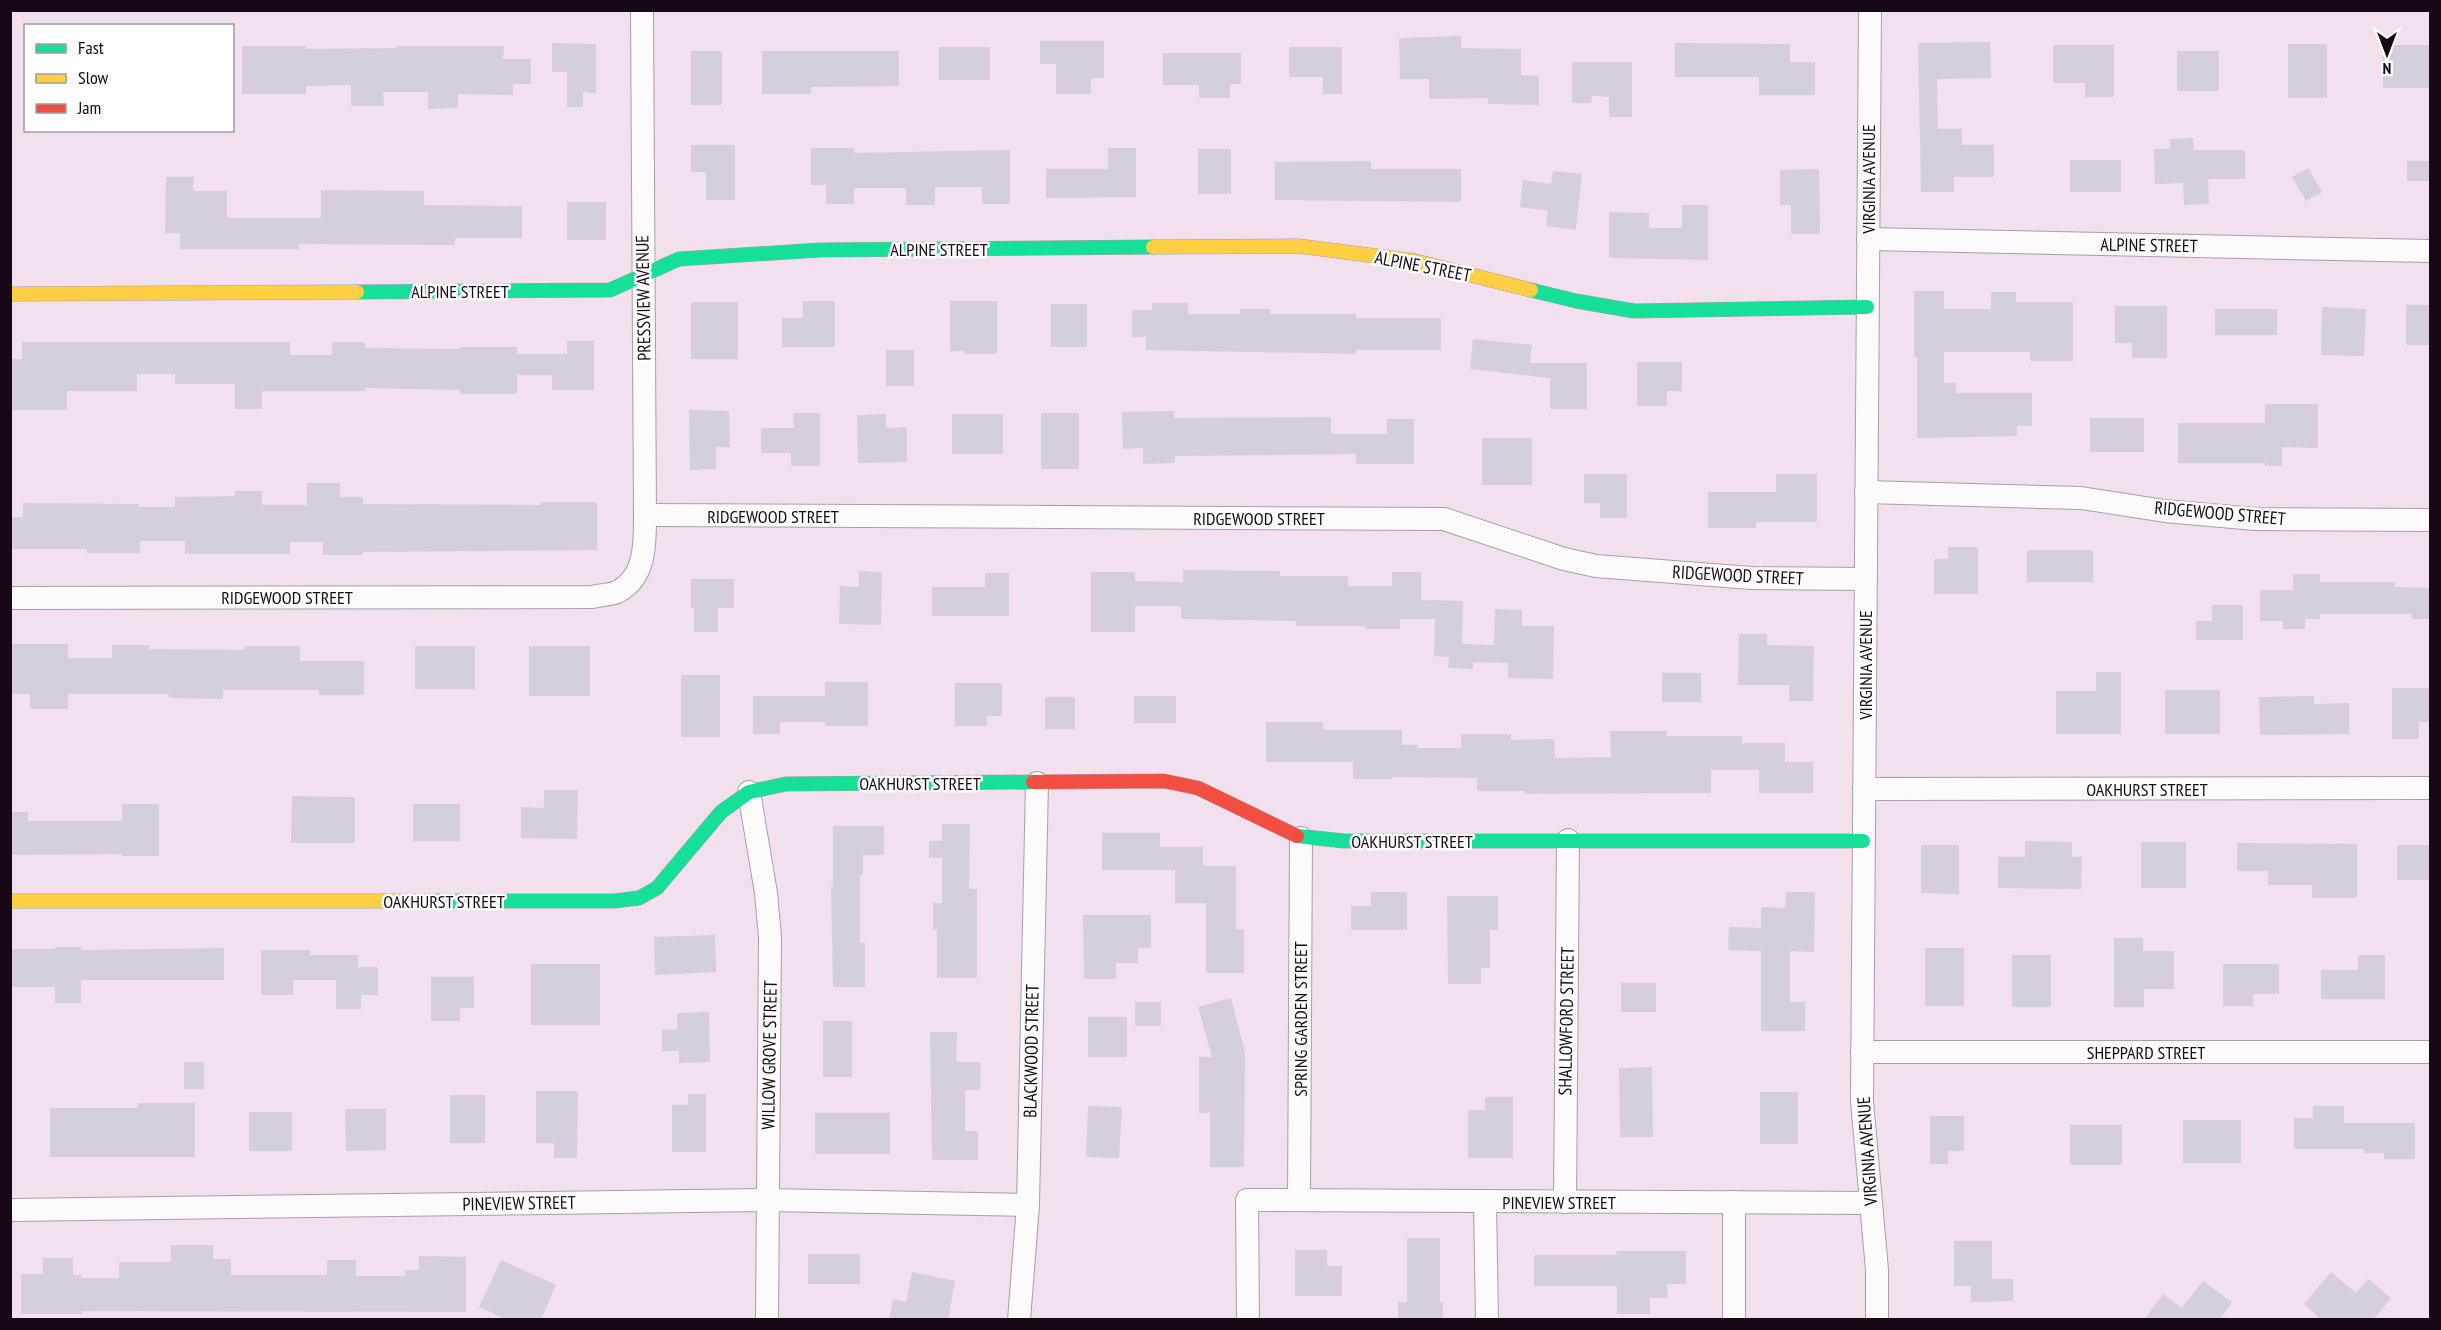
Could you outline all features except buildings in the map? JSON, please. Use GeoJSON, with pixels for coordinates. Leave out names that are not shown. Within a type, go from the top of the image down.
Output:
{"type":"FeatureCollection","features":[{"type":"Feature","properties":{"kind":"street","name":"PRESSVIEW AVENUE"},"geometry":{"type":"LineString","coordinates":[[631,582],[645,550],[642,10]]}},
{"type":"Feature","properties":{"kind":"street","name":"VIRGINIA AVENUE"},"geometry":{"type":"LineString","coordinates":[[1870,10],[1862,1101],[1878,1270],[1877,1320]]}},
{"type":"Feature","properties":{"kind":"street","name":"ALPINE STREET"},"geometry":{"type":"LineString","coordinates":[[1868,239],[2430,251]]}},
{"type":"Feature","properties":{"kind":"street","name":"ALPINE STREET"},"geometry":{"type":"LineString","coordinates":[[10,294],[610,290],[679,259],[820,250],[1298,246],[1415,261],[1576,302],[1634,310],[1867,307]]}},
{"type":"Feature","properties":{"kind":"street","name":"RIDGEWOOD STREET"},"geometry":{"type":"LineString","coordinates":[[1866,492],[2081,498],[2165,511],[2255,519],[2430,520]]}},
{"type":"Feature","properties":{"kind":"street","name":"RIDGEWOOD STREET"},"geometry":{"type":"LineString","coordinates":[[645,515],[1444,519],[1564,559],[1596,566],[1751,578],[1865,579]]}},
{"type":"Feature","properties":{"kind":"street","name":"RIDGEWOOD STREET"},"geometry":{"type":"LineString","coordinates":[[10,598],[593,597],[616,592],[631,582]]}},
{"type":"Feature","properties":{"kind":"street","name":"OAKHURST STREET"},"geometry":{"type":"LineString","coordinates":[[10,901],[614,902],[639,898],[657,888],[721,812],[749,792],[786,784],[1164,781],[1198,788],[1301,838],[1344,841],[1863,841]]}},
{"type":"Feature","properties":{"kind":"street","name":"BLACKWOOD STREET"},"geometry":{"type":"LineString","coordinates":[[1019,1320],[1028,1205],[1037,783]]}},
{"type":"Feature","properties":{"kind":"street","name":"OAKHURST STREET"},"geometry":{"type":"LineString","coordinates":[[1864,789],[2430,788]]}},
{"type":"Feature","properties":{"kind":"street","name":"WILLOW GROVE STREET"},"geometry":{"type":"LineString","coordinates":[[749,792],[766,893],[770,937],[767,1320]]}},
{"type":"Feature","properties":{"kind":"street","name":"SPRING GARDEN STREET"},"geometry":{"type":"LineString","coordinates":[[1299,1200],[1301,838]]}},
{"type":"Feature","properties":{"kind":"street","name":"SHALLOWFORD STREET"},"geometry":{"type":"LineString","coordinates":[[1565,1202],[1568,840]]}},
{"type":"Feature","properties":{"kind":"street","name":"SHEPPARD STREET"},"geometry":{"type":"LineString","coordinates":[[1862,1052],[2430,1052]]}},
{"type":"Feature","properties":{"kind":"street","name":"PINEVIEW STREET"},"geometry":{"type":"LineString","coordinates":[[10,1210],[767,1200],[1028,1205]]}},
{"type":"Feature","properties":{"kind":"street","name":"PINEVIEW STREET"},"geometry":{"type":"LineString","coordinates":[[1248,1320],[1247,1200],[1870,1203]]}},
{"type":"Feature","properties":{"kind":"street"},"geometry":{"type":"LineString","coordinates":[[1485,1202],[1487,1320]]}},
{"type":"Feature","properties":{"kind":"street"},"geometry":{"type":"LineString","coordinates":[[1734,1202],[1734,1320]]}},
{"type":"Feature","properties":{"kind":"traffic: fast"},"geometry":{"type":"LineString","coordinates":[[357,292],[610,290],[679,259],[820,250],[1153,247]]}},
{"type":"Feature","properties":{"kind":"traffic: fast"},"geometry":{"type":"LineString","coordinates":[[1531,290],[1634,311],[1867,307]]}},
{"type":"Feature","properties":{"kind":"traffic: fast"},"geometry":{"type":"LineString","coordinates":[[396,901],[614,901],[639,898],[657,888],[721,812],[749,792],[786,784],[1033,782]]}},
{"type":"Feature","properties":{"kind":"traffic: fast"},"geometry":{"type":"LineString","coordinates":[[1297,836],[1344,841],[1863,841]]}},
{"type":"Feature","properties":{"kind":"traffic: slow"},"geometry":{"type":"LineString","coordinates":[[1153,247],[1298,246],[1415,261],[1531,290]]}},
{"type":"Feature","properties":{"kind":"traffic: slow"},"geometry":{"type":"LineString","coordinates":[[10,294],[357,292]]}},
{"type":"Feature","properties":{"kind":"traffic: slow"},"geometry":{"type":"LineString","coordinates":[[10,901],[396,901]]}},
{"type":"Feature","properties":{"kind":"traffic: jam"},"geometry":{"type":"LineString","coordinates":[[1033,782],[1164,781],[1198,788],[1297,836]]}}]}
